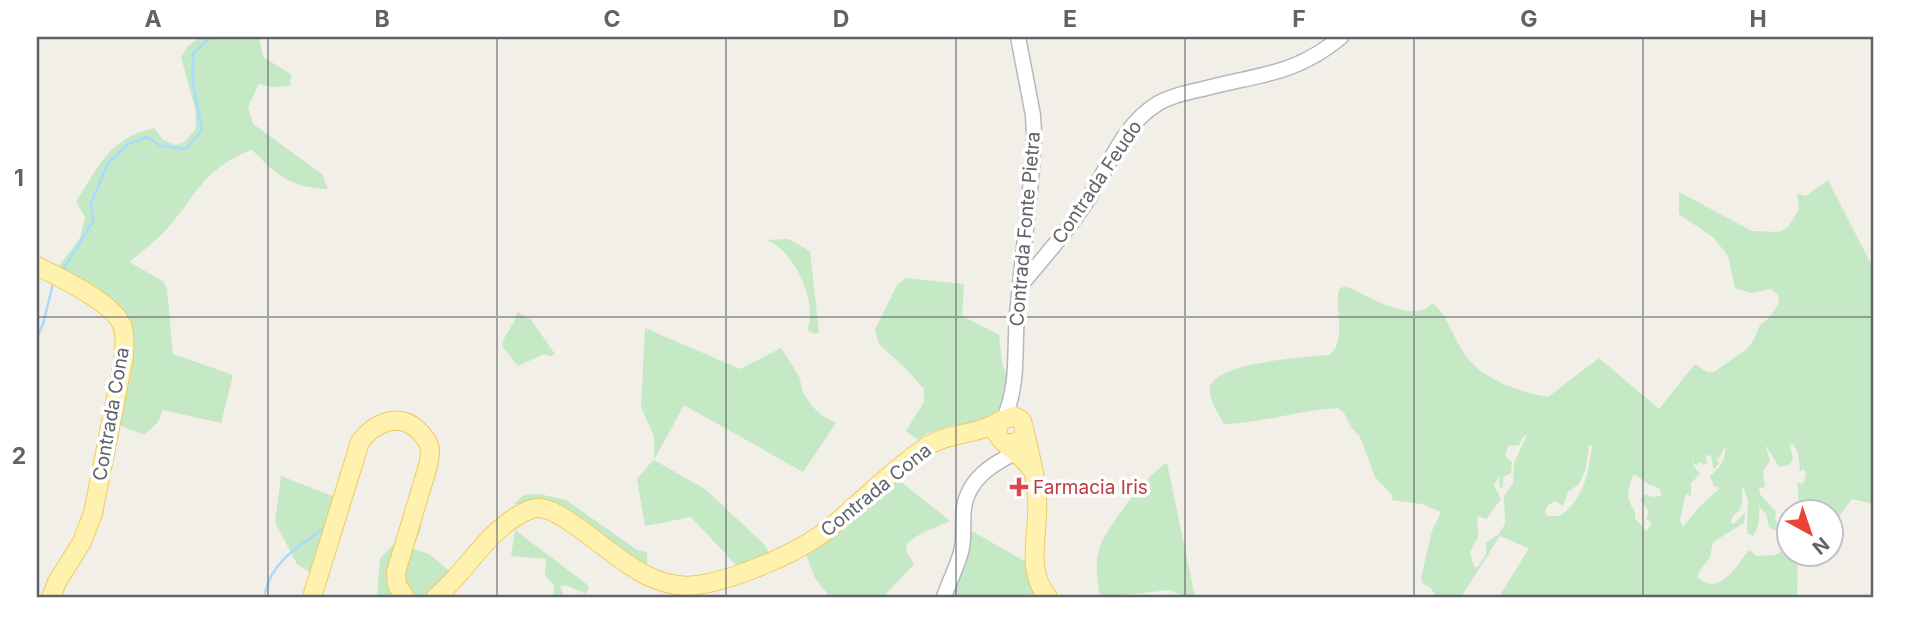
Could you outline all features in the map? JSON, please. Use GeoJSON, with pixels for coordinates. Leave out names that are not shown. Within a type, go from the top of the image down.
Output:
{"type":"FeatureCollection","features":[{"type":"Feature","properties":{"kind":"main road","name":"Contrada Cona"},"geometry":{"type":"LineString","coordinates":[[37,266],[113,313],[123,327],[124,335],[124,357],[93,513],[82,542],[57,582],[51,597]]}},
{"type":"Feature","properties":{"kind":"main road"},"geometry":{"type":"LineString","coordinates":[[1034,475],[996,429],[1002,419],[1014,416],[1024,427],[1034,475],[1038,499],[1035,553],[1037,572],[1040,585],[1048,597]]}},
{"type":"Feature","properties":{"kind":"main road","name":"Contrada Cona"},"geometry":{"type":"LineString","coordinates":[[436,597],[500,529],[516,516],[539,508],[550,510],[640,573],[663,584],[697,585],[727,578],[807,544],[826,531],[924,447],[933,442],[982,430],[1002,419]]}},
{"type":"Feature","properties":{"kind":"main road"},"geometry":{"type":"LineString","coordinates":[[312,597],[360,442],[369,430],[392,421],[403,421],[414,426],[430,447],[428,466],[396,572],[397,585],[405,597]]}},
{"type":"Feature","properties":{"kind":"main road"},"geometry":{"type":"LineString","coordinates":[[1007,445],[1020,442],[1024,427]]}},
{"type":"Feature","properties":{"kind":"main road","name":"Contrada Cona"},"geometry":{"type":"LineString","coordinates":[[962,435],[1007,445]]}},
{"type":"Feature","properties":{"kind":"street","name":"Contrada Fonte Pietra"},"geometry":{"type":"LineString","coordinates":[[1015,380],[1016,319],[1034,133],[1018,37]]}},
{"type":"Feature","properties":{"kind":"street","name":"Contrada Feudo"},"geometry":{"type":"LineString","coordinates":[[1020,286],[1083,207],[1118,145],[1140,116],[1160,102],[1185,93],[1298,66],[1340,37]]}},
{"type":"Feature","properties":{"kind":"street"},"geometry":{"type":"LineString","coordinates":[[1002,419],[1011,399],[1015,380]]}},
{"type":"Feature","properties":{"kind":"street"},"geometry":{"type":"LineString","coordinates":[[1015,380],[1024,427]]}},
{"type":"Feature","properties":{"kind":"street"},"geometry":{"type":"LineString","coordinates":[[944,597],[961,553],[968,492],[1007,445]]}},
{"type":"Feature","properties":{"kind":"green space"},"geometry":{"type":"Polygon","coordinates":[[[200,37],[259,37],[263,57],[291,74],[290,86],[271,87],[259,84],[248,107],[253,124],[322,174],[328,189],[294,183],[252,150],[235,157],[210,175],[162,234],[129,262],[163,281],[167,289],[173,354],[233,375],[221,423],[163,410],[158,422],[144,435],[119,425],[131,351],[103,295],[59,266],[80,238],[85,217],[76,202],[106,156],[126,139],[154,128],[163,140],[176,145],[186,141],[196,128],[195,108],[181,57],[188,46],[200,37]]]}},
{"type":"Feature","properties":{"kind":"green space"},"geometry":{"type":"Polygon","coordinates":[[[1828,180],[1874,270],[1874,504],[1852,499],[1844,510],[1844,498],[1799,498],[1797,482],[1804,482],[1806,473],[1803,469],[1800,471],[1798,453],[1793,444],[1790,445],[1793,460],[1789,465],[1779,467],[1765,444],[1770,461],[1763,471],[1765,487],[1759,488],[1760,494],[1774,510],[1774,530],[1769,527],[1766,514],[1759,506],[1759,521],[1755,533],[1753,536],[1747,533],[1748,501],[1743,486],[1741,507],[1732,517],[1731,523],[1734,524],[1745,512],[1744,523],[1713,542],[1710,557],[1697,577],[1714,584],[1721,581],[1728,577],[1749,550],[1756,556],[1774,555],[1774,568],[1798,568],[1797,597],[1499,597],[1529,548],[1500,536],[1461,597],[1437,597],[1430,587],[1423,584],[1421,578],[1432,531],[1441,512],[1422,504],[1391,500],[1393,496],[1375,477],[1360,437],[1344,413],[1338,408],[1324,409],[1224,424],[1211,398],[1210,389],[1214,380],[1242,367],[1329,355],[1338,342],[1339,289],[1345,286],[1403,310],[1425,309],[1433,303],[1469,360],[1489,376],[1512,387],[1548,397],[1599,358],[1659,409],[1695,364],[1707,372],[1714,372],[1748,348],[1760,325],[1770,317],[1779,303],[1778,294],[1771,289],[1751,293],[1735,288],[1728,256],[1714,238],[1679,214],[1679,192],[1752,231],[1779,232],[1788,227],[1799,209],[1797,193],[1806,196],[1828,180]],[[1527,435],[1519,445],[1508,446],[1505,456],[1512,462],[1511,473],[1503,477],[1503,487],[1500,488],[1499,475],[1494,485],[1501,499],[1486,519],[1479,516],[1477,518],[1478,537],[1470,552],[1474,567],[1478,567],[1486,554],[1486,543],[1499,534],[1505,524],[1504,496],[1513,484],[1514,463],[1527,435]],[[1589,445],[1586,468],[1579,484],[1568,492],[1563,506],[1555,501],[1548,505],[1545,512],[1547,516],[1559,516],[1574,503],[1589,466],[1592,446],[1589,445]],[[1725,446],[1716,459],[1719,463],[1715,468],[1711,455],[1706,456],[1707,463],[1704,465],[1700,462],[1694,464],[1692,457],[1693,465],[1700,474],[1691,483],[1691,496],[1686,494],[1685,497],[1680,520],[1683,527],[1699,507],[1720,488],[1714,486],[1710,476],[1722,463],[1725,446]],[[1634,474],[1628,496],[1635,518],[1646,531],[1652,524],[1646,518],[1649,512],[1640,499],[1646,494],[1652,497],[1662,496],[1659,488],[1634,474]]]}},
{"type":"Feature","properties":{"kind":"green space"},"geometry":{"type":"Polygon","coordinates":[[[788,239],[810,251],[819,332],[815,334],[807,330],[810,306],[802,279],[786,255],[767,240],[788,239]]]}},
{"type":"Feature","properties":{"kind":"green space"},"geometry":{"type":"Polygon","coordinates":[[[906,278],[964,284],[962,316],[999,335],[1002,364],[1008,377],[1006,396],[1001,406],[988,419],[965,428],[954,425],[926,434],[918,440],[906,431],[924,402],[924,389],[879,344],[875,330],[897,285],[906,278]]]}},
{"type":"Feature","properties":{"kind":"green space"},"geometry":{"type":"Polygon","coordinates":[[[517,312],[531,320],[555,354],[544,354],[518,366],[502,346],[517,312]]]}},
{"type":"Feature","properties":{"kind":"green space"},"geometry":{"type":"Polygon","coordinates":[[[645,328],[740,369],[781,348],[799,376],[803,393],[812,406],[821,415],[836,423],[803,472],[684,405],[654,460],[705,489],[766,546],[769,554],[737,566],[691,517],[645,526],[637,479],[654,459],[654,436],[641,407],[645,328]]]}},
{"type":"Feature","properties":{"kind":"green space"},"geometry":{"type":"Polygon","coordinates":[[[1167,463],[1195,597],[1169,590],[1107,597],[1099,593],[1097,576],[1098,554],[1103,540],[1139,489],[1167,463]]]}},
{"type":"Feature","properties":{"kind":"green space"},"geometry":{"type":"Polygon","coordinates":[[[281,476],[340,499],[313,574],[297,564],[275,522],[281,476]]]}},
{"type":"Feature","properties":{"kind":"green space"},"geometry":{"type":"Polygon","coordinates":[[[896,478],[950,521],[921,534],[907,544],[906,551],[914,564],[883,597],[830,597],[815,578],[805,552],[896,478]]]}},
{"type":"Feature","properties":{"kind":"green space"},"geometry":{"type":"Polygon","coordinates":[[[539,494],[566,500],[637,550],[647,552],[647,565],[597,531],[523,504],[514,504],[524,495],[539,494]]]}},
{"type":"Feature","properties":{"kind":"green space"},"geometry":{"type":"Polygon","coordinates":[[[417,525],[422,526],[413,549],[429,554],[454,575],[426,596],[419,596],[409,589],[403,569],[417,525]]]}},
{"type":"Feature","properties":{"kind":"green space"},"geometry":{"type":"Polygon","coordinates":[[[515,530],[589,586],[586,594],[566,585],[560,587],[565,597],[554,597],[554,586],[545,575],[546,559],[511,556],[515,530]]]}},
{"type":"Feature","properties":{"kind":"green space"},"geometry":{"type":"Polygon","coordinates":[[[972,531],[1031,565],[1036,592],[1026,597],[950,597],[972,531]]]}},
{"type":"Feature","properties":{"kind":"green space"},"geometry":{"type":"Polygon","coordinates":[[[402,536],[399,597],[377,597],[380,558],[402,536]]]}},
{"type":"Feature","properties":{"kind":"waterway"},"geometry":{"type":"LineString","coordinates":[[63,270],[93,221],[91,203],[108,163],[128,144],[147,137],[161,146],[186,149],[202,130],[193,84],[193,54],[210,37]]}},
{"type":"Feature","properties":{"kind":"waterway"},"geometry":{"type":"LineString","coordinates":[[37,337],[53,284]]}},
{"type":"Feature","properties":{"kind":"waterway"},"geometry":{"type":"LineString","coordinates":[[265,593],[280,563],[325,528]]}},
{"type":"Feature","properties":{"kind":"place","name":"Farmacia Iris"},"geometry":{"type":"Point","coordinates":[1019,487]}}]}
